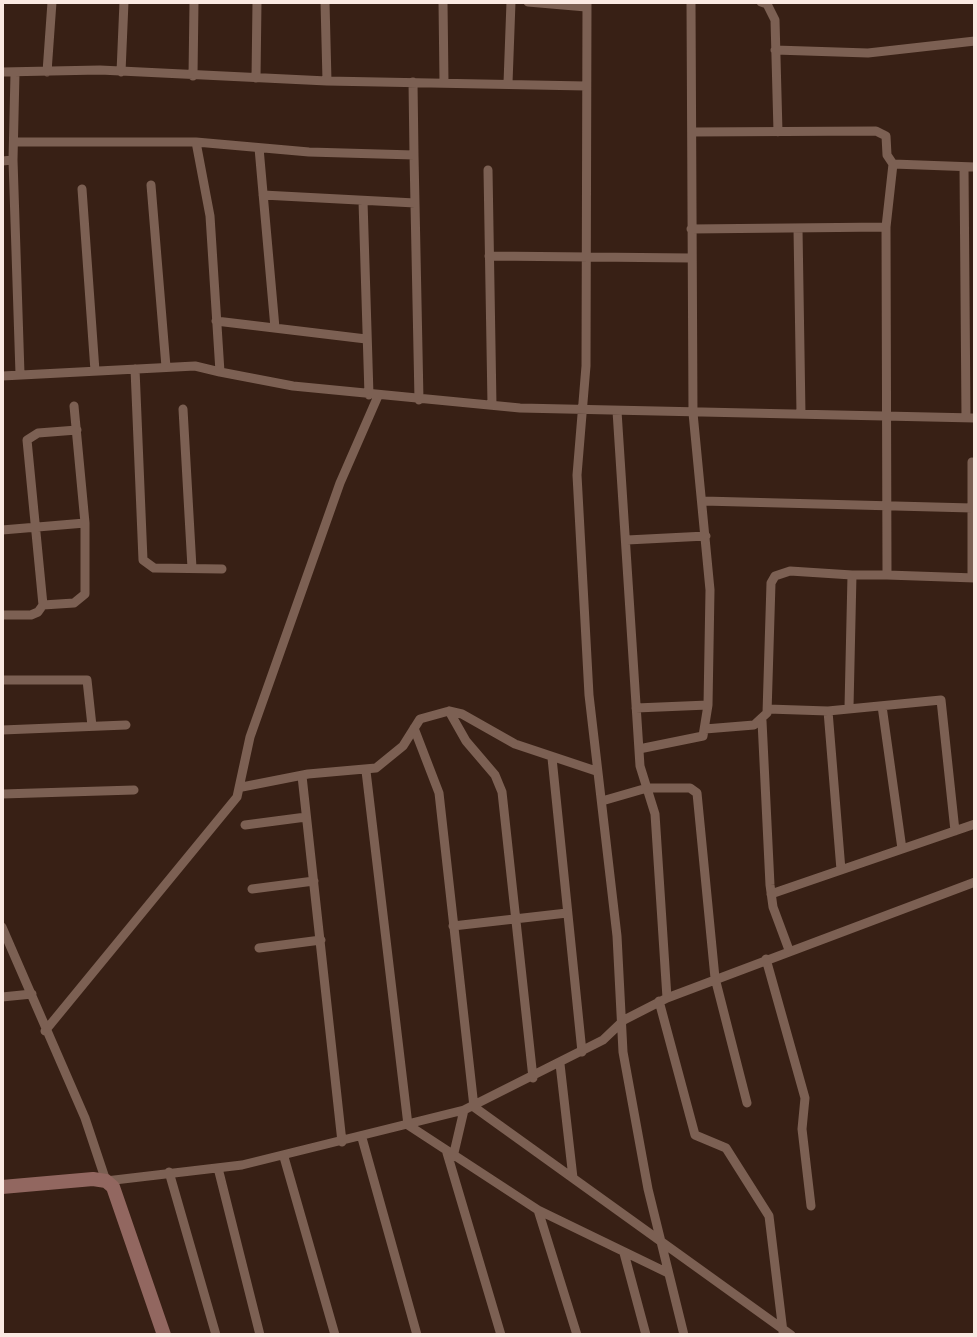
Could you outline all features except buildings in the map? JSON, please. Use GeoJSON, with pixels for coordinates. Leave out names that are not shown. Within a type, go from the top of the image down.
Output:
{"type":"FeatureCollection","features":[{"type":"Feature","properties":{"kind":"street"},"geometry":{"type":"LineString","coordinates":[[47,72],[52,2]]}},
{"type":"Feature","properties":{"kind":"street"},"geometry":{"type":"LineString","coordinates":[[121,72],[124,2]]}},
{"type":"Feature","properties":{"kind":"street"},"geometry":{"type":"LineString","coordinates":[[193,76],[194,2]]}},
{"type":"Feature","properties":{"kind":"street"},"geometry":{"type":"LineString","coordinates":[[256,78],[257,2]]}},
{"type":"Feature","properties":{"kind":"street"},"geometry":{"type":"LineString","coordinates":[[325,2],[327,81]]}},
{"type":"Feature","properties":{"kind":"street"},"geometry":{"type":"LineString","coordinates":[[443,2],[444,82]]}},
{"type":"Feature","properties":{"kind":"street"},"geometry":{"type":"LineString","coordinates":[[508,83],[511,2]]}},
{"type":"Feature","properties":{"kind":"street"},"geometry":{"type":"LineString","coordinates":[[528,2],[586,4],[584,408],[577,449],[579,552],[596,771],[619,959],[620,1024],[648,1189],[684,1335]]}},
{"type":"Feature","properties":{"kind":"street"},"geometry":{"type":"LineString","coordinates":[[639,749],[697,740],[705,729],[708,705],[710,609],[693,413],[691,2]]}},
{"type":"Feature","properties":{"kind":"street"},"geometry":{"type":"LineString","coordinates":[[761,2],[772,11],[778,132]]}},
{"type":"Feature","properties":{"kind":"street"},"geometry":{"type":"LineString","coordinates":[[775,50],[868,53],[975,41]]}},
{"type":"Feature","properties":{"kind":"street"},"geometry":{"type":"LineString","coordinates":[[2,72],[121,72],[327,81],[586,86]]}},
{"type":"Feature","properties":{"kind":"street"},"geometry":{"type":"LineString","coordinates":[[15,73],[14,142],[8,161],[20,374]]}},
{"type":"Feature","properties":{"kind":"street"},"geometry":{"type":"LineString","coordinates":[[413,82],[419,400]]}},
{"type":"Feature","properties":{"kind":"street"},"geometry":{"type":"LineString","coordinates":[[693,132],[883,132],[887,155],[893,164],[886,227],[887,575]]}},
{"type":"Feature","properties":{"kind":"street"},"geometry":{"type":"LineString","coordinates":[[14,142],[196,142],[414,155]]}},
{"type":"Feature","properties":{"kind":"street"},"geometry":{"type":"LineString","coordinates":[[196,142],[210,216],[220,372]]}},
{"type":"Feature","properties":{"kind":"street"},"geometry":{"type":"LineString","coordinates":[[259,148],[275,328]]}},
{"type":"Feature","properties":{"kind":"street"},"geometry":{"type":"LineString","coordinates":[[893,164],[975,167]]}},
{"type":"Feature","properties":{"kind":"street"},"geometry":{"type":"LineString","coordinates":[[2,376],[195,366],[293,386],[374,396],[544,409],[970,418],[964,167]]}},
{"type":"Feature","properties":{"kind":"street"},"geometry":{"type":"LineString","coordinates":[[488,170],[492,405]]}},
{"type":"Feature","properties":{"kind":"street"},"geometry":{"type":"LineString","coordinates":[[151,185],[166,367]]}},
{"type":"Feature","properties":{"kind":"street"},"geometry":{"type":"LineString","coordinates":[[82,189],[95,371]]}},
{"type":"Feature","properties":{"kind":"street"},"geometry":{"type":"LineString","coordinates":[[263,195],[415,203]]}},
{"type":"Feature","properties":{"kind":"street"},"geometry":{"type":"LineString","coordinates":[[45,1031],[215,828],[242,787],[250,737],[374,396],[366,339],[363,201]]}},
{"type":"Feature","properties":{"kind":"street"},"geometry":{"type":"LineString","coordinates":[[691,229],[886,227]]}},
{"type":"Feature","properties":{"kind":"street"},"geometry":{"type":"LineString","coordinates":[[798,229],[801,414]]}},
{"type":"Feature","properties":{"kind":"street"},"geometry":{"type":"LineString","coordinates":[[489,256],[691,258]]}},
{"type":"Feature","properties":{"kind":"street"},"geometry":{"type":"LineString","coordinates":[[216,321],[366,339]]}},
{"type":"Feature","properties":{"kind":"street"},"geometry":{"type":"LineString","coordinates":[[135,369],[143,560],[154,568],[222,569]]}},
{"type":"Feature","properties":{"kind":"street"},"geometry":{"type":"LineString","coordinates":[[43,605],[74,603],[85,594],[85,523],[74,406]]}},
{"type":"Feature","properties":{"kind":"street"},"geometry":{"type":"LineString","coordinates":[[183,409],[192,568]]}},
{"type":"Feature","properties":{"kind":"street"},"geometry":{"type":"LineString","coordinates":[[617,411],[639,749],[655,814],[663,1000],[695,1135],[726,1148],[769,1216],[786,1333]]}},
{"type":"Feature","properties":{"kind":"street"},"geometry":{"type":"LineString","coordinates":[[2,615],[31,615],[43,605],[27,440],[38,433],[77,430]]}},
{"type":"Feature","properties":{"kind":"street"},"geometry":{"type":"LineString","coordinates":[[789,950],[771,894],[762,721],[768,709],[771,583],[775,576],[790,571],[973,578],[972,462]]}},
{"type":"Feature","properties":{"kind":"street"},"geometry":{"type":"LineString","coordinates":[[703,501],[972,508]]}},
{"type":"Feature","properties":{"kind":"street"},"geometry":{"type":"LineString","coordinates":[[2,530],[85,523]]}},
{"type":"Feature","properties":{"kind":"street"},"geometry":{"type":"LineString","coordinates":[[627,540],[706,536]]}},
{"type":"Feature","properties":{"kind":"street"},"geometry":{"type":"LineString","coordinates":[[849,707],[852,575]]}},
{"type":"Feature","properties":{"kind":"street"},"geometry":{"type":"LineString","coordinates":[[2,680],[87,680],[92,726]]}},
{"type":"Feature","properties":{"kind":"street"},"geometry":{"type":"LineString","coordinates":[[768,709],[828,711],[941,700],[955,831]]}},
{"type":"Feature","properties":{"kind":"street"},"geometry":{"type":"LineString","coordinates":[[636,708],[708,705]]}},
{"type":"Feature","properties":{"kind":"street"},"geometry":{"type":"LineString","coordinates":[[882,706],[902,849]]}},
{"type":"Feature","properties":{"kind":"street"},"geometry":{"type":"LineString","coordinates":[[242,787],[302,776],[366,771],[392,758],[420,719],[449,711],[462,714],[515,744],[596,771]]}},
{"type":"Feature","properties":{"kind":"street"},"geometry":{"type":"LineString","coordinates":[[449,711],[466,741],[495,775],[502,792],[533,1078]]}},
{"type":"Feature","properties":{"kind":"street"},"geometry":{"type":"LineString","coordinates":[[828,711],[841,870]]}},
{"type":"Feature","properties":{"kind":"street"},"geometry":{"type":"LineString","coordinates":[[705,729],[754,725],[762,721]]}},
{"type":"Feature","properties":{"kind":"street"},"geometry":{"type":"LineString","coordinates":[[2,730],[126,725]]}},
{"type":"Feature","properties":{"kind":"street"},"geometry":{"type":"LineString","coordinates":[[414,728],[439,793],[469,1108],[450,1155],[501,1335]]}},
{"type":"Feature","properties":{"kind":"street"},"geometry":{"type":"LineString","coordinates":[[552,758],[582,1052]]}},
{"type":"Feature","properties":{"kind":"street"},"geometry":{"type":"LineString","coordinates":[[366,771],[408,1125],[538,1210],[668,1273]]}},
{"type":"Feature","properties":{"kind":"street"},"geometry":{"type":"LineString","coordinates":[[302,776],[342,1142]]}},
{"type":"Feature","properties":{"kind":"street"},"geometry":{"type":"LineString","coordinates":[[602,801],[647,788],[690,788],[700,802],[715,978],[747,1103]]}},
{"type":"Feature","properties":{"kind":"street"},"geometry":{"type":"LineString","coordinates":[[2,794],[134,790]]}},
{"type":"Feature","properties":{"kind":"street"},"geometry":{"type":"LineString","coordinates":[[245,825],[306,817]]}},
{"type":"Feature","properties":{"kind":"street"},"geometry":{"type":"LineString","coordinates":[[771,894],[975,824]]}},
{"type":"Feature","properties":{"kind":"street"},"geometry":{"type":"LineString","coordinates":[[252,889],[314,881]]}},
{"type":"Feature","properties":{"kind":"street"},"geometry":{"type":"LineString","coordinates":[[2,1187],[106,1181],[284,1157],[469,1108],[582,1052],[603,1040],[620,1024],[663,1000],[975,882]]}},
{"type":"Feature","properties":{"kind":"street"},"geometry":{"type":"LineString","coordinates":[[453,926],[567,913]]}},
{"type":"Feature","properties":{"kind":"street"},"geometry":{"type":"LineString","coordinates":[[2,927],[85,1118],[106,1181],[113,1187],[130,1229],[164,1335]]}},
{"type":"Feature","properties":{"kind":"street"},"geometry":{"type":"LineString","coordinates":[[259,948],[321,940]]}},
{"type":"Feature","properties":{"kind":"street"},"geometry":{"type":"LineString","coordinates":[[766,959],[805,1098],[802,1129],[811,1206]]}},
{"type":"Feature","properties":{"kind":"street"},"geometry":{"type":"LineString","coordinates":[[2,997],[32,994]]}},
{"type":"Feature","properties":{"kind":"street"},"geometry":{"type":"LineString","coordinates":[[560,1064],[573,1178]]}},
{"type":"Feature","properties":{"kind":"street"},"geometry":{"type":"LineString","coordinates":[[469,1108],[573,1178],[786,1333]]}},
{"type":"Feature","properties":{"kind":"street"},"geometry":{"type":"LineString","coordinates":[[362,1138],[417,1335]]}},
{"type":"Feature","properties":{"kind":"street"},"geometry":{"type":"LineString","coordinates":[[284,1157],[335,1335]]}},
{"type":"Feature","properties":{"kind":"street"},"geometry":{"type":"LineString","coordinates":[[218,1168],[260,1335]]}},
{"type":"Feature","properties":{"kind":"street"},"geometry":{"type":"LineString","coordinates":[[169,1172],[216,1335]]}},
{"type":"Feature","properties":{"kind":"street"},"geometry":{"type":"LineString","coordinates":[[538,1210],[577,1335]]}},
{"type":"Feature","properties":{"kind":"street"},"geometry":{"type":"LineString","coordinates":[[624,1253],[646,1335]]}}]}
